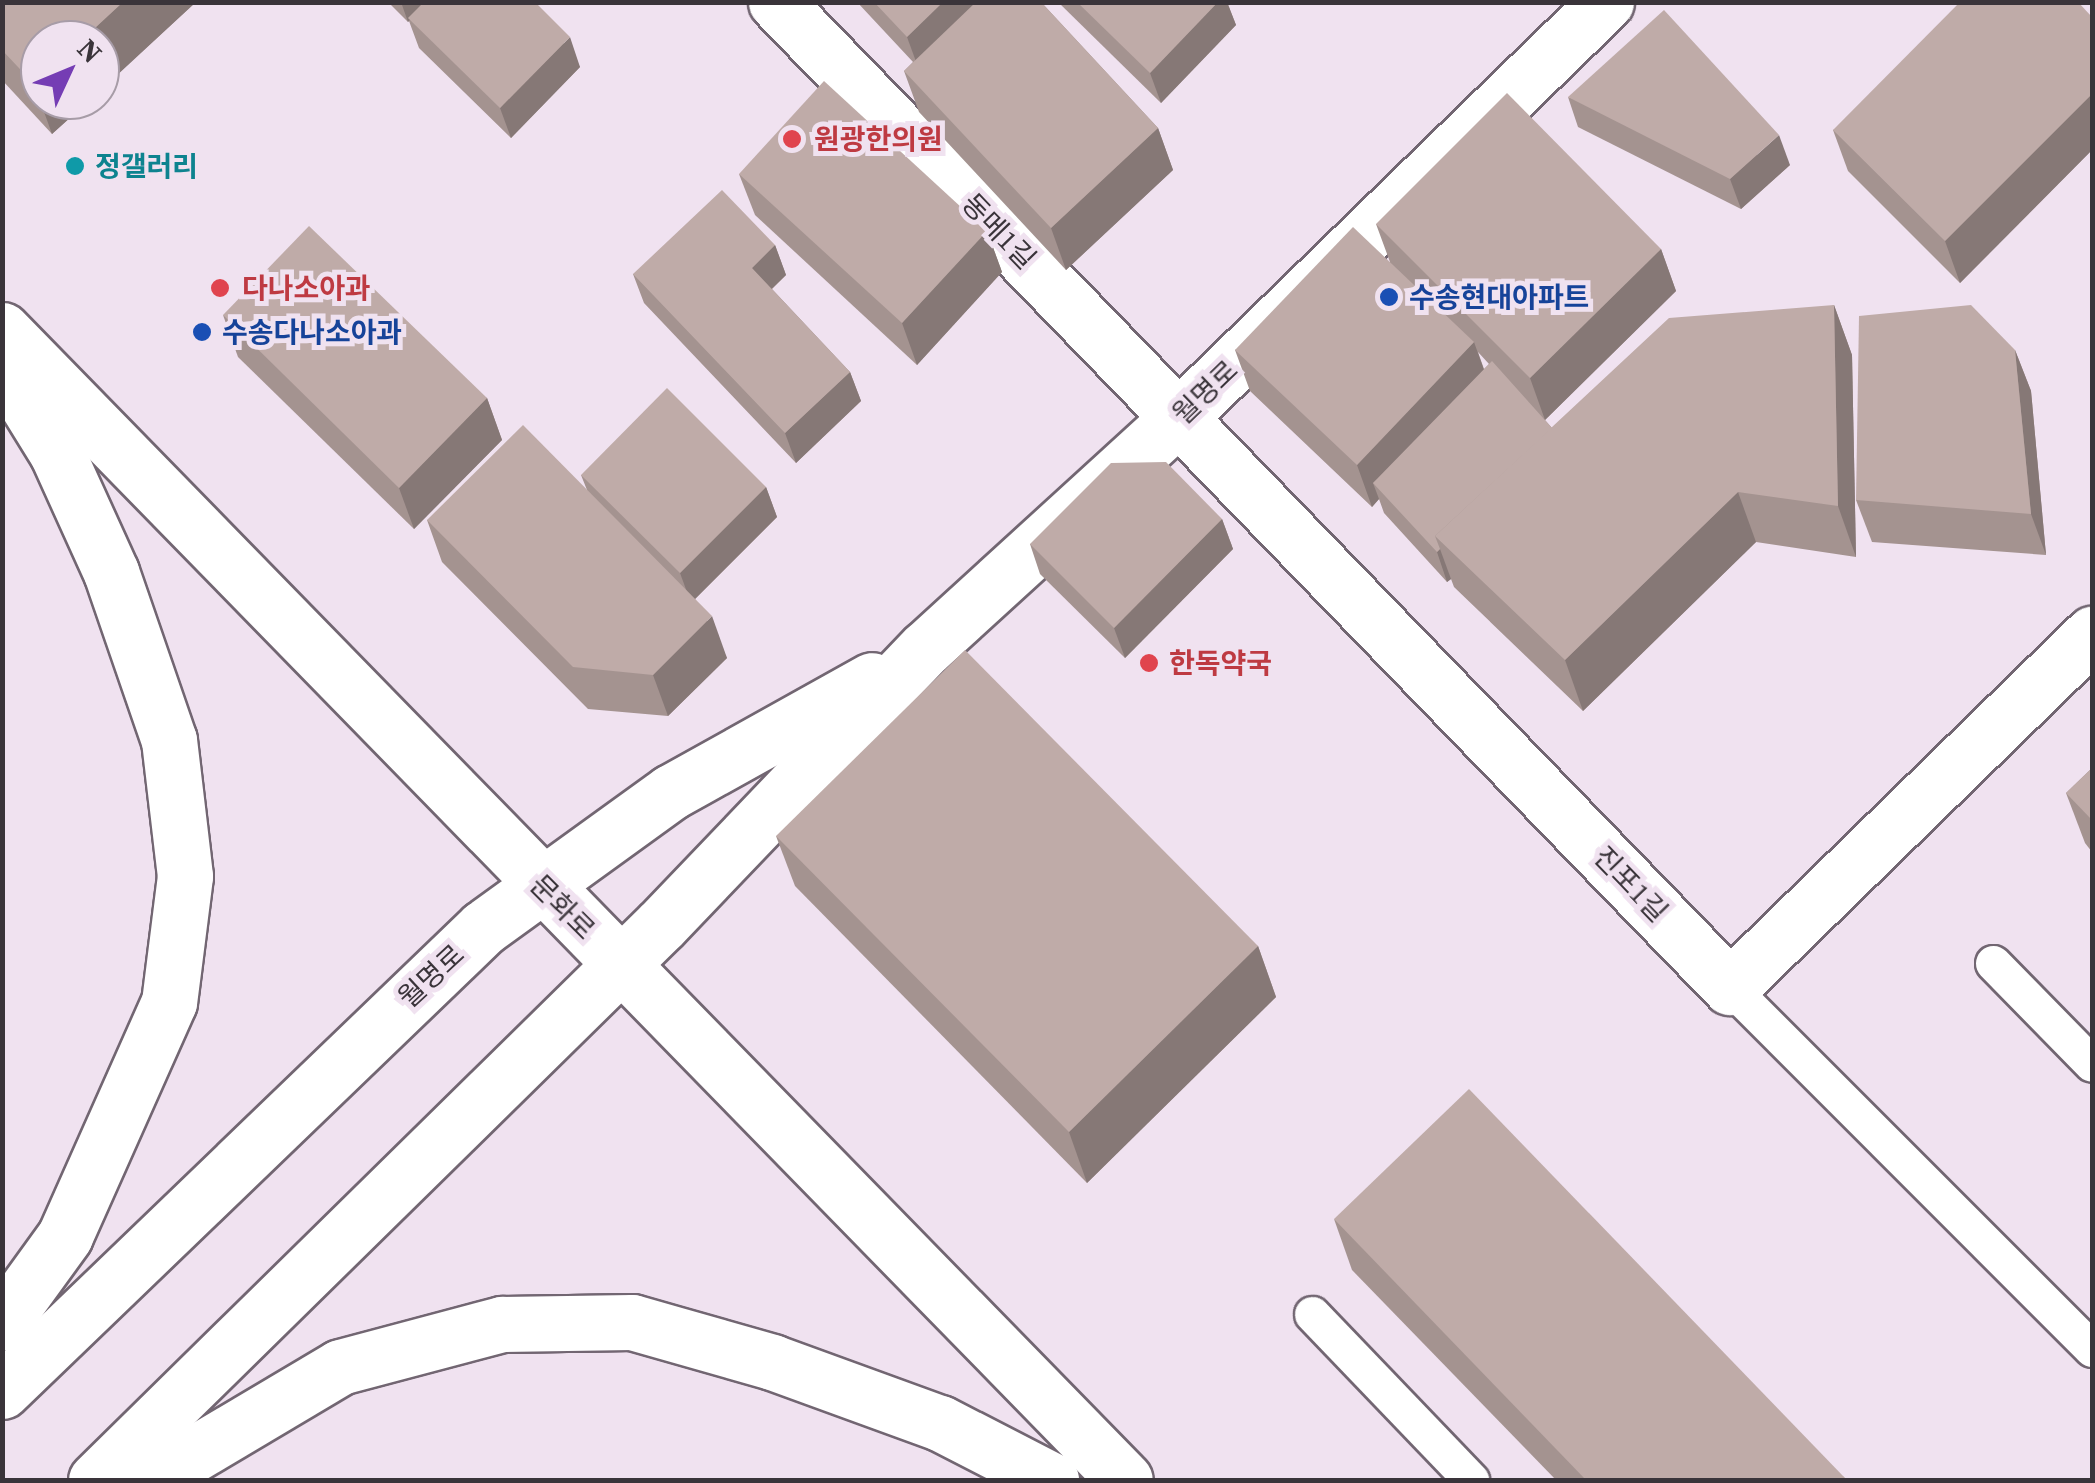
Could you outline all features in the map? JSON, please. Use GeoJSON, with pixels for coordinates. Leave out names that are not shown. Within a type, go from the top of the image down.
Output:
{"type":"FeatureCollection","features":[{"type":"Feature","properties":{"kind":"street","name":"동메1길"},"geometry":{"type":"LineString","coordinates":[[776,2],[1180,416]]}},
{"type":"Feature","properties":{"kind":"street","name":"월명로"},"geometry":{"type":"LineString","coordinates":[[96,1480],[809,774],[926,648],[1180,416],[1606,2]]}},
{"type":"Feature","properties":{"kind":"street","name":"문화로"},"geometry":{"type":"LineString","coordinates":[[2,330],[1125,1480]]}},
{"type":"Feature","properties":{"kind":"street"},"geometry":{"type":"LineString","coordinates":[[2,364],[57,453],[111,572],[169,740],[186,876],[169,1002],[65,1236],[2,1323]]}},
{"type":"Feature","properties":{"kind":"street","name":"진포1길"},"geometry":{"type":"LineString","coordinates":[[1180,416],[1730,987]]}},
{"type":"Feature","properties":{"kind":"street"},"geometry":{"type":"LineString","coordinates":[[1730,987],[2092,634]]}},
{"type":"Feature","properties":{"kind":"street","name":"월명로"},"geometry":{"type":"LineString","coordinates":[[2,1391],[393,1010],[483,928],[672,792],[926,648]]}},
{"type":"Feature","properties":{"kind":"street"},"geometry":{"type":"LineString","coordinates":[[150,1480],[340,1368],[502,1324],[632,1322],[772,1362],[940,1423],[1051,1480]]}},
{"type":"Feature","properties":{"kind":"lane"},"geometry":{"type":"LineString","coordinates":[[1993,963],[2092,1064]]}},
{"type":"Feature","properties":{"kind":"lane"},"geometry":{"type":"LineString","coordinates":[[1730,987],[2089,1339]]}},
{"type":"Feature","properties":{"kind":"lane"},"geometry":{"type":"LineString","coordinates":[[1312,1314],[1471,1480]]}},
{"type":"Feature","properties":{"kind":"building"},"geometry":{"type":"Polygon","coordinates":[[[2,2],[123,2],[104,20],[20,20],[20,69],[2,50],[2,2]]]}},
{"type":"Feature","properties":{"kind":"building"},"geometry":{"type":"Polygon","coordinates":[[[424,2],[535,2],[570,37],[500,108],[408,18],[424,2]]]}},
{"type":"Feature","properties":{"kind":"building"},"geometry":{"type":"Polygon","coordinates":[[[874,2],[943,2],[907,37],[874,2]]]}},
{"type":"Feature","properties":{"kind":"building"},"geometry":{"type":"Polygon","coordinates":[[[976,2],[1041,2],[1158,128],[1051,228],[904,71],[976,2]]]}},
{"type":"Feature","properties":{"kind":"building"},"geometry":{"type":"Polygon","coordinates":[[[1077,2],[1218,2],[1150,73],[1077,2]]]}},
{"type":"Feature","properties":{"kind":"building"},"geometry":{"type":"Polygon","coordinates":[[[1960,2],[2078,2],[2092,17],[2092,94],[1945,241],[1833,130],[1960,2]]]}},
{"type":"Feature","properties":{"kind":"building"},"geometry":{"type":"Polygon","coordinates":[[[1664,10],[1779,135],[1730,179],[1568,97],[1664,10]]]}},
{"type":"Feature","properties":{"kind":"building"},"geometry":{"type":"Polygon","coordinates":[[[824,81],[987,231],[902,323],[739,174],[824,81]]]}},
{"type":"Feature","properties":{"kind":"building"},"geometry":{"type":"Polygon","coordinates":[[[1507,93],[1661,249],[1530,378],[1376,224],[1507,93]]]}},
{"type":"Feature","properties":{"kind":"building"},"geometry":{"type":"Polygon","coordinates":[[[722,190],[775,245],[752,268],[850,372],[785,433],[633,274],[722,190]]]}},
{"type":"Feature","properties":{"kind":"building"},"geometry":{"type":"Polygon","coordinates":[[[309,226],[487,398],[399,488],[223,315],[309,226]]]}},
{"type":"Feature","properties":{"kind":"building"},"geometry":{"type":"Polygon","coordinates":[[[1353,227],[1474,342],[1357,465],[1235,350],[1353,227]]]}},
{"type":"Feature","properties":{"kind":"building"},"geometry":{"type":"Polygon","coordinates":[[[1834,305],[1838,506],[1738,492],[1565,660],[1435,536],[1669,318],[1834,305]]]}},
{"type":"Feature","properties":{"kind":"building"},"geometry":{"type":"Polygon","coordinates":[[[1971,305],[2015,350],[2031,514],[1856,500],[1859,316],[1971,305]]]}},
{"type":"Feature","properties":{"kind":"building"},"geometry":{"type":"Polygon","coordinates":[[[1492,361],[1552,428],[1435,536],[1440,549],[1437,552],[1373,483],[1492,361]]]}},
{"type":"Feature","properties":{"kind":"building"},"geometry":{"type":"Polygon","coordinates":[[[667,388],[766,487],[680,573],[581,475],[667,388]]]}},
{"type":"Feature","properties":{"kind":"building"},"geometry":{"type":"Polygon","coordinates":[[[523,425],[712,616],[653,675],[573,667],[427,520],[523,425]]]}},
{"type":"Feature","properties":{"kind":"building"},"geometry":{"type":"Polygon","coordinates":[[[1166,462],[1222,519],[1114,628],[1030,544],[1111,463],[1166,462]]]}},
{"type":"Feature","properties":{"kind":"building"},"geometry":{"type":"Polygon","coordinates":[[[965,650],[1258,946],[1069,1132],[776,836],[965,650]]]}},
{"type":"Feature","properties":{"kind":"building"},"geometry":{"type":"Polygon","coordinates":[[[2092,768],[2092,820],[2066,793],[2092,768]]]}},
{"type":"Feature","properties":{"kind":"building"},"geometry":{"type":"Polygon","coordinates":[[[1469,1089],[1847,1480],[1586,1480],[1334,1219],[1469,1089]]]}},
{"type":"Feature","properties":{"kind":"place","name":"원광한의원"},"geometry":{"type":"Point","coordinates":[792,139]}},
{"type":"Feature","properties":{"kind":"place","name":"정갤러리"},"geometry":{"type":"Point","coordinates":[75,166]}},
{"type":"Feature","properties":{"kind":"place","name":"다나소아과"},"geometry":{"type":"Point","coordinates":[220,288]}},
{"type":"Feature","properties":{"kind":"place","name":"수송현대아파트"},"geometry":{"type":"Point","coordinates":[1389,297]}},
{"type":"Feature","properties":{"kind":"place","name":"수송다나소아과"},"geometry":{"type":"Point","coordinates":[202,332]}},
{"type":"Feature","properties":{"kind":"place","name":"한독약국"},"geometry":{"type":"Point","coordinates":[1149,663]}}]}
